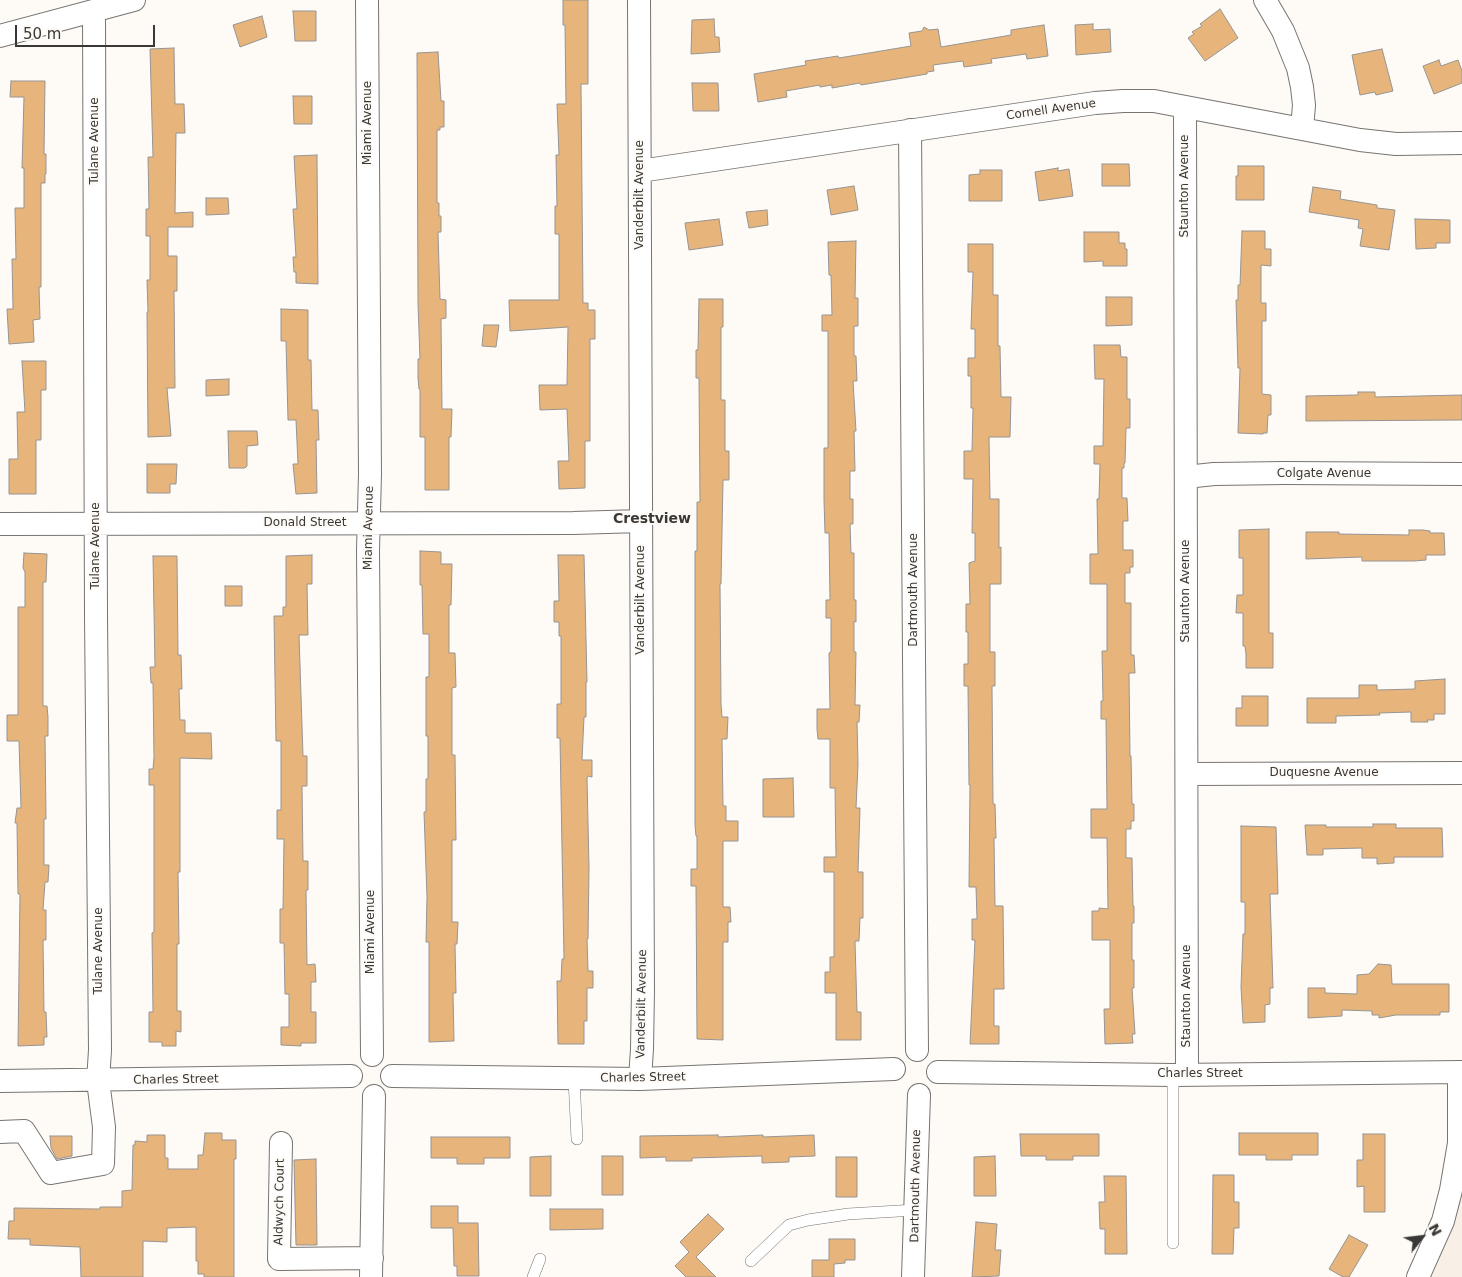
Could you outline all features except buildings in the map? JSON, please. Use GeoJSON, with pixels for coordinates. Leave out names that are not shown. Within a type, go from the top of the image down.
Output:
{"type":"FeatureCollection","features":[{"type":"Feature","properties":{"kind":"street"},"geometry":{"type":"LineString","coordinates":[[0,36],[134,0]]}},
{"type":"Feature","properties":{"kind":"street","name":"Miami Avenue"},"geometry":{"type":"LineString","coordinates":[[367,0],[372,1055]]}},
{"type":"Feature","properties":{"kind":"street","name":"Vanderbilt Avenue"},"geometry":{"type":"LineString","coordinates":[[639,0],[643,990],[640,1079]]}},
{"type":"Feature","properties":{"kind":"street"},"geometry":{"type":"LineString","coordinates":[[1265,0],[1283,31],[1298,68],[1304,105],[1302,129]]}},
{"type":"Feature","properties":{"kind":"street","name":"Tulane Avenue"},"geometry":{"type":"LineString","coordinates":[[0,1132],[24,1131],[51,1172],[103,1164],[104,1127],[98,1081],[100,1040],[94,11]]}},
{"type":"Feature","properties":{"kind":"street","name":"Cornell Avenue"},"geometry":{"type":"LineString","coordinates":[[640,171],[1095,103],[1123,101],[1154,102],[1185,107],[1360,140],[1396,144],[1462,143]]}},
{"type":"Feature","properties":{"kind":"street","name":"Staunton Avenue"},"geometry":{"type":"LineString","coordinates":[[1180,1074],[1187,774],[1185,107]]}},
{"type":"Feature","properties":{"kind":"street","name":"Dartmouth Avenue"},"geometry":{"type":"LineString","coordinates":[[910,130],[917,1050]]}},
{"type":"Feature","properties":{"kind":"street","name":"Colgate Avenue"},"geometry":{"type":"LineString","coordinates":[[1186,477],[1214,474],[1462,474]]}},
{"type":"Feature","properties":{"kind":"street","name":"Donald Street"},"geometry":{"type":"LineString","coordinates":[[0,524],[573,523],[641,521]]}},
{"type":"Feature","properties":{"kind":"street","name":"Duquesne Avenue"},"geometry":{"type":"LineString","coordinates":[[1187,774],[1462,772]]}},
{"type":"Feature","properties":{"kind":"street"},"geometry":{"type":"LineString","coordinates":[[917,1050],[930,1055],[937,1065],[938,1072],[937,1078],[930,1090],[912,1094],[900,1088],[894,1076],[894,1069],[899,1058],[905,1053],[917,1050]]}},
{"type":"Feature","properties":{"kind":"street"},"geometry":{"type":"LineString","coordinates":[[372,1055],[384,1059],[391,1070],[392,1076],[388,1087],[380,1094],[367,1096],[356,1089],[351,1076],[352,1070],[360,1059],[372,1055]]}},
{"type":"Feature","properties":{"kind":"street","name":"Charles Street"},"geometry":{"type":"LineString","coordinates":[[392,1076],[640,1079],[894,1069]]}},
{"type":"Feature","properties":{"kind":"street","name":"Charles Street"},"geometry":{"type":"LineString","coordinates":[[938,1072],[1180,1074],[1461,1072]]}},
{"type":"Feature","properties":{"kind":"street"},"geometry":{"type":"LineString","coordinates":[[1418,1277],[1443,1221],[1451,1190],[1459,1143],[1461,1072]]}},
{"type":"Feature","properties":{"kind":"street","name":"Charles Street"},"geometry":{"type":"LineString","coordinates":[[0,1081],[351,1076]]}},
{"type":"Feature","properties":{"kind":"street","name":"Dartmouth Avenue"},"geometry":{"type":"LineString","coordinates":[[913,1277],[918,1094]]}},
{"type":"Feature","properties":{"kind":"street"},"geometry":{"type":"LineString","coordinates":[[371,1268],[374,1096]]}},
{"type":"Feature","properties":{"kind":"street","name":"Aldwych Court"},"geometry":{"type":"LineString","coordinates":[[281,1143],[279,1259],[371,1268]]}},
{"type":"Feature","properties":{"kind":"lane"},"geometry":{"type":"LineString","coordinates":[[1173,1243],[1180,1074]]}},
{"type":"Feature","properties":{"kind":"lane"},"geometry":{"type":"LineString","coordinates":[[574,1079],[576,1139]]}},
{"type":"Feature","properties":{"kind":"lane"},"geometry":{"type":"LineString","coordinates":[[751,1262],[789,1225],[848,1214],[916,1210]]}},
{"type":"Feature","properties":{"kind":"lane"},"geometry":{"type":"LineString","coordinates":[[533,1277],[540,1259]]}},
{"type":"Feature","properties":{"kind":"shaded area"},"geometry":{"type":"Polygon","coordinates":[[[1462,1071],[1462,1277],[1417,1277],[1428,1259],[1462,1071]]]}},
{"type":"Feature","properties":{"kind":"district","name":"Crestview"},"geometry":{"type":"Point","coordinates":[652,519]}}]}
